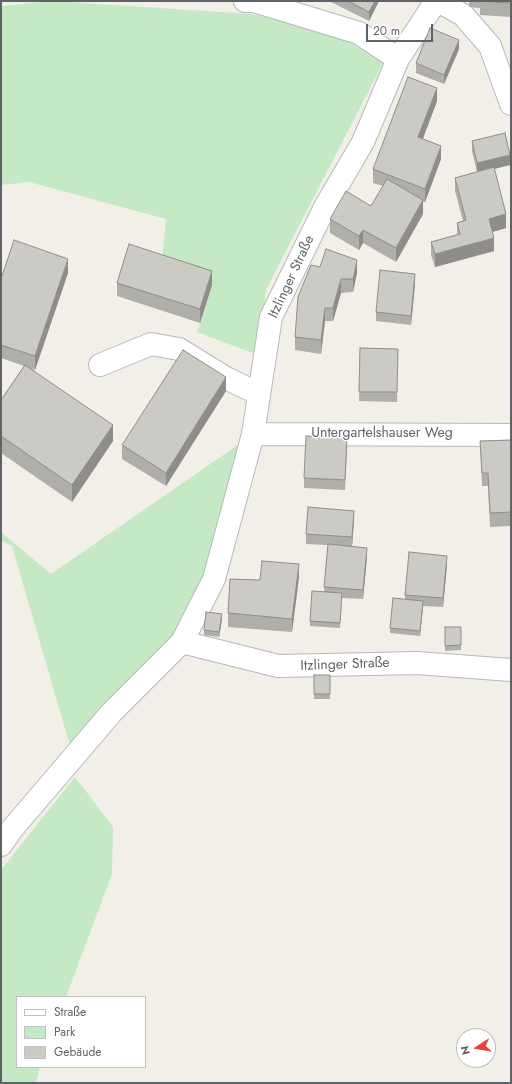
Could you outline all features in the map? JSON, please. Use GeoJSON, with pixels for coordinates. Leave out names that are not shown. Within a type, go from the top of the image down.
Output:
{"type":"FeatureCollection","features":[{"type":"Feature","properties":{"kind":"street"},"geometry":{"type":"LineString","coordinates":[[245,1],[254,1],[359,33],[398,59]]}},
{"type":"Feature","properties":{"kind":"street","name":"Itzlinger Straße"},"geometry":{"type":"LineString","coordinates":[[1,845],[12,829],[112,712],[182,642],[214,580],[253,434],[271,317],[325,207],[363,142],[398,59],[437,1],[463,15],[490,46],[510,97]]}},
{"type":"Feature","properties":{"kind":"street"},"geometry":{"type":"LineString","coordinates":[[100,365],[151,344],[179,349],[226,378],[259,394]]}},
{"type":"Feature","properties":{"kind":"street","name":"Untergartelshauser Weg"},"geometry":{"type":"LineString","coordinates":[[253,434],[511,435]]}},
{"type":"Feature","properties":{"kind":"street","name":"Itzlinger Straße"},"geometry":{"type":"LineString","coordinates":[[182,642],[278,666],[417,663],[511,670]]}},
{"type":"Feature","properties":{"kind":"green space"},"geometry":{"type":"Polygon","coordinates":[[[51,1],[252,14],[352,36],[384,61],[266,290],[258,355],[197,332],[212,285],[162,262],[166,219],[29,182],[1,185],[1,6],[51,1]]]}},
{"type":"Feature","properties":{"kind":"green space"},"geometry":{"type":"Polygon","coordinates":[[[245,440],[210,611],[73,756],[12,546],[1,540],[1,532],[51,574],[245,440]]]}},
{"type":"Feature","properties":{"kind":"green space"},"geometry":{"type":"Polygon","coordinates":[[[75,777],[113,827],[112,874],[66,996],[16,996],[16,1068],[40,1068],[36,1083],[1,1083],[1,870],[75,777]]]}},
{"type":"Feature","properties":{"kind":"building"},"geometry":{"type":"Polygon","coordinates":[[[348,1],[375,1],[369,12],[348,1]]]}},
{"type":"Feature","properties":{"kind":"building"},"geometry":{"type":"Polygon","coordinates":[[[480,1],[511,1],[511,3],[480,1]]]}},
{"type":"Feature","properties":{"kind":"building"},"geometry":{"type":"Polygon","coordinates":[[[430,28],[459,40],[444,75],[416,63],[430,28]]]}},
{"type":"Feature","properties":{"kind":"building"},"geometry":{"type":"Polygon","coordinates":[[[408,77],[437,88],[418,137],[441,146],[425,189],[373,169],[408,77]]]}},
{"type":"Feature","properties":{"kind":"building"},"geometry":{"type":"Polygon","coordinates":[[[505,133],[510,155],[477,163],[472,141],[505,133]]]}},
{"type":"Feature","properties":{"kind":"building"},"geometry":{"type":"Polygon","coordinates":[[[494,167],[506,214],[489,219],[494,238],[435,254],[431,242],[460,234],[457,223],[466,220],[455,178],[494,167]]]}},
{"type":"Feature","properties":{"kind":"building"},"geometry":{"type":"Polygon","coordinates":[[[387,179],[423,200],[396,248],[363,230],[359,236],[330,219],[346,191],[371,206],[387,179]]]}},
{"type":"Feature","properties":{"kind":"building"},"geometry":{"type":"Polygon","coordinates":[[[14,240],[68,259],[35,356],[1,345],[1,279],[14,240]]]}},
{"type":"Feature","properties":{"kind":"building"},"geometry":{"type":"Polygon","coordinates":[[[129,244],[212,271],[200,309],[117,283],[129,244]]]}},
{"type":"Feature","properties":{"kind":"building"},"geometry":{"type":"Polygon","coordinates":[[[326,249],[357,260],[353,279],[341,279],[333,308],[325,308],[321,340],[295,337],[298,297],[311,265],[320,267],[326,249]]]}},
{"type":"Feature","properties":{"kind":"building"},"geometry":{"type":"Polygon","coordinates":[[[380,270],[415,274],[411,316],[376,312],[380,270]]]}},
{"type":"Feature","properties":{"kind":"building"},"geometry":{"type":"Polygon","coordinates":[[[360,348],[398,349],[397,392],[359,392],[360,348]]]}},
{"type":"Feature","properties":{"kind":"building"},"geometry":{"type":"Polygon","coordinates":[[[183,350],[226,377],[166,473],[122,445],[183,350]]]}},
{"type":"Feature","properties":{"kind":"building"},"geometry":{"type":"Polygon","coordinates":[[[25,365],[113,425],[72,485],[1,436],[1,400],[25,365]]]}},
{"type":"Feature","properties":{"kind":"building"},"geometry":{"type":"Polygon","coordinates":[[[306,436],[347,438],[345,480],[304,478],[306,436]]]}},
{"type":"Feature","properties":{"kind":"building"},"geometry":{"type":"Polygon","coordinates":[[[511,440],[511,512],[490,513],[488,473],[482,473],[480,441],[511,440]]]}},
{"type":"Feature","properties":{"kind":"building"},"geometry":{"type":"Polygon","coordinates":[[[308,507],[354,511],[352,537],[306,534],[308,507]]]}},
{"type":"Feature","properties":{"kind":"building"},"geometry":{"type":"Polygon","coordinates":[[[328,544],[367,548],[363,590],[324,587],[328,544]]]}},
{"type":"Feature","properties":{"kind":"building"},"geometry":{"type":"Polygon","coordinates":[[[409,552],[447,556],[443,598],[405,595],[409,552]]]}},
{"type":"Feature","properties":{"kind":"building"},"geometry":{"type":"Polygon","coordinates":[[[262,561],[299,564],[292,619],[228,613],[230,579],[260,580],[262,561]]]}},
{"type":"Feature","properties":{"kind":"building"},"geometry":{"type":"Polygon","coordinates":[[[312,591],[342,593],[340,623],[310,621],[312,591]]]}},
{"type":"Feature","properties":{"kind":"building"},"geometry":{"type":"Polygon","coordinates":[[[393,598],[423,601],[420,631],[390,628],[393,598]]]}},
{"type":"Feature","properties":{"kind":"building"},"geometry":{"type":"Polygon","coordinates":[[[206,612],[222,614],[219,632],[204,630],[206,612]]]}},
{"type":"Feature","properties":{"kind":"building"},"geometry":{"type":"Polygon","coordinates":[[[445,627],[461,627],[461,645],[445,646],[445,627]]]}},
{"type":"Feature","properties":{"kind":"building"},"geometry":{"type":"Polygon","coordinates":[[[314,675],[330,675],[330,694],[314,694],[314,675]]]}}]}
